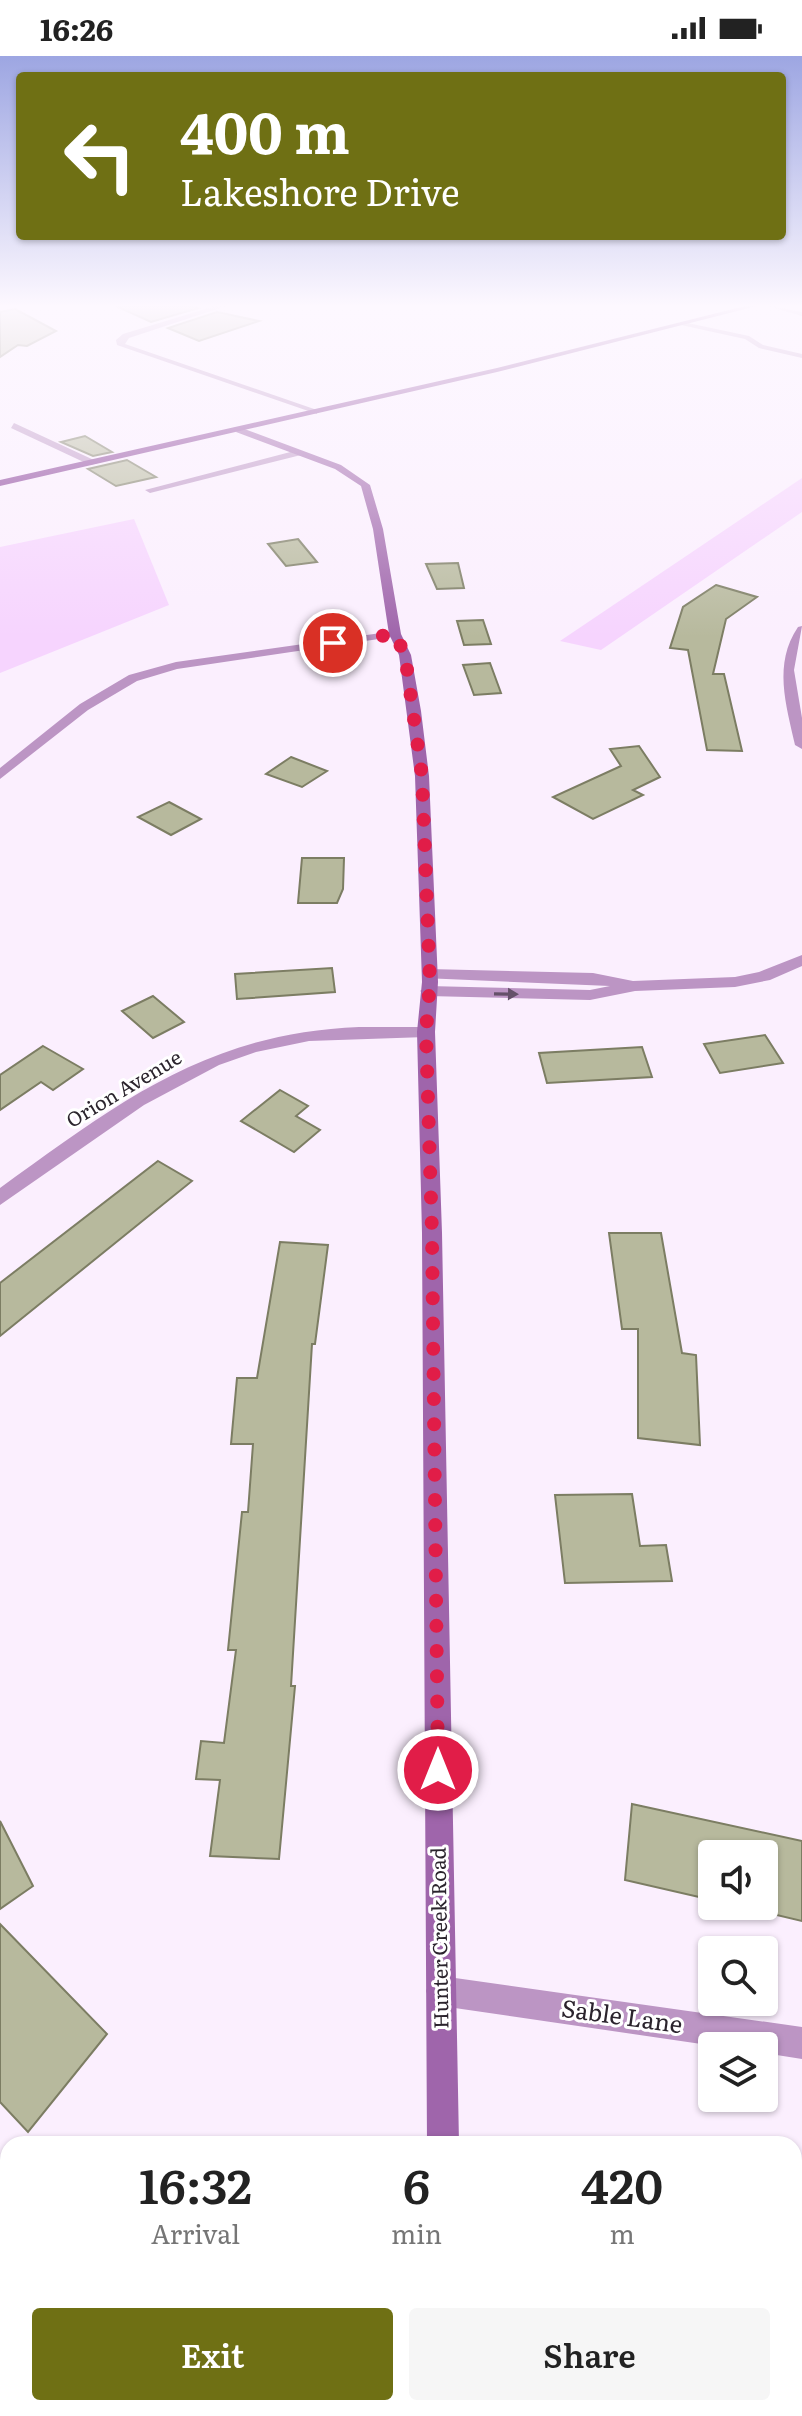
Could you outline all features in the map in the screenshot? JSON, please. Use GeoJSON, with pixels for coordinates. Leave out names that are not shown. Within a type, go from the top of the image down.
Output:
{"type":"FeatureCollection","features":[{"type":"Feature","properties":{"kind":"main road"},"geometry":{"type":"LineString","coordinates":[[0,483],[297,416]]}},
{"type":"Feature","properties":{"kind":"main road","name":"Hunter Creek Road"},"geometry":{"type":"LineString","coordinates":[[239,430],[348,472],[369,493],[389,586],[395,634],[405,655],[422,776],[429,983],[426,1032],[432,1233],[443,2136]]}},
{"type":"Feature","properties":{"kind":"street"},"geometry":{"type":"LineString","coordinates":[[14,426],[93,463]]}},
{"type":"Feature","properties":{"kind":"street"},"geometry":{"type":"LineString","coordinates":[[150,490],[298,453]]}},
{"type":"Feature","properties":{"kind":"street"},"geometry":{"type":"LineString","coordinates":[[802,629],[793,641],[789,661],[802,745]]}},
{"type":"Feature","properties":{"kind":"street"},"geometry":{"type":"LineString","coordinates":[[0,775],[84,707],[133,678],[176,666],[395,634]]}},
{"type":"Feature","properties":{"kind":"street"},"geometry":{"type":"LineString","coordinates":[[429,983],[590,995],[635,986],[735,982],[764,976],[802,960]]}},
{"type":"Feature","properties":{"kind":"street","name":"Orion Avenue"},"geometry":{"type":"LineString","coordinates":[[0,1198],[108,1121],[165,1085],[226,1057],[290,1038],[426,1032]]}},
{"type":"Feature","properties":{"kind":"street","name":"Sable Lane"},"geometry":{"type":"LineString","coordinates":[[441,1991],[802,2043]]}},
{"type":"Feature","properties":{"kind":"shaded area"},"geometry":{"type":"Polygon","coordinates":[[[802,478],[802,512],[601,650],[560,641],[802,478]]]}},
{"type":"Feature","properties":{"kind":"shaded area"},"geometry":{"type":"Polygon","coordinates":[[[134,519],[169,605],[0,673],[0,547],[134,519]]]}},
{"type":"Feature","properties":{"kind":"building"},"geometry":{"type":"Polygon","coordinates":[[[85,436],[112,452],[93,456],[61,442],[85,436]]]}},
{"type":"Feature","properties":{"kind":"building"},"geometry":{"type":"Polygon","coordinates":[[[127,460],[156,477],[116,486],[88,469],[127,460]]]}},
{"type":"Feature","properties":{"kind":"building"},"geometry":{"type":"Polygon","coordinates":[[[298,539],[317,562],[286,566],[268,544],[298,539]]]}},
{"type":"Feature","properties":{"kind":"building"},"geometry":{"type":"Polygon","coordinates":[[[458,563],[464,588],[437,589],[426,564],[458,563]]]}},
{"type":"Feature","properties":{"kind":"building"},"geometry":{"type":"Polygon","coordinates":[[[716,585],[757,597],[726,619],[713,674],[724,674],[742,751],[707,750],[688,650],[670,648],[683,607],[716,585]]]}},
{"type":"Feature","properties":{"kind":"building"},"geometry":{"type":"Polygon","coordinates":[[[483,620],[491,644],[464,645],[457,621],[483,620]]]}},
{"type":"Feature","properties":{"kind":"building"},"geometry":{"type":"Polygon","coordinates":[[[490,663],[501,693],[474,695],[463,665],[490,663]]]}},
{"type":"Feature","properties":{"kind":"building"},"geometry":{"type":"Polygon","coordinates":[[[639,746],[660,777],[633,790],[643,795],[593,819],[553,797],[621,766],[610,749],[639,746]]]}},
{"type":"Feature","properties":{"kind":"building"},"geometry":{"type":"Polygon","coordinates":[[[291,757],[327,771],[302,787],[266,774],[291,757]]]}},
{"type":"Feature","properties":{"kind":"building"},"geometry":{"type":"Polygon","coordinates":[[[169,802],[201,819],[171,835],[138,817],[169,802]]]}},
{"type":"Feature","properties":{"kind":"building"},"geometry":{"type":"Polygon","coordinates":[[[302,858],[344,858],[343,889],[337,903],[298,903],[302,858]]]}},
{"type":"Feature","properties":{"kind":"building"},"geometry":{"type":"Polygon","coordinates":[[[332,968],[335,992],[237,999],[235,974],[332,968]]]}},
{"type":"Feature","properties":{"kind":"building"},"geometry":{"type":"Polygon","coordinates":[[[153,996],[184,1022],[153,1038],[122,1011],[153,996]]]}},
{"type":"Feature","properties":{"kind":"building"},"geometry":{"type":"Polygon","coordinates":[[[765,1035],[783,1063],[720,1073],[704,1044],[765,1035]]]}},
{"type":"Feature","properties":{"kind":"building"},"geometry":{"type":"Polygon","coordinates":[[[43,1046],[83,1069],[53,1090],[41,1082],[0,1110],[0,1075],[43,1046]]]}},
{"type":"Feature","properties":{"kind":"building"},"geometry":{"type":"Polygon","coordinates":[[[642,1047],[652,1077],[547,1083],[539,1053],[642,1047]]]}},
{"type":"Feature","properties":{"kind":"building"},"geometry":{"type":"Polygon","coordinates":[[[280,1090],[308,1106],[296,1116],[320,1130],[294,1152],[241,1121],[280,1090]]]}},
{"type":"Feature","properties":{"kind":"building"},"geometry":{"type":"Polygon","coordinates":[[[158,1161],[192,1181],[0,1336],[0,1283],[158,1161]]]}},
{"type":"Feature","properties":{"kind":"building"},"geometry":{"type":"Polygon","coordinates":[[[609,1233],[661,1233],[682,1353],[696,1355],[700,1445],[638,1438],[638,1329],[622,1329],[609,1233]]]}},
{"type":"Feature","properties":{"kind":"building"},"geometry":{"type":"Polygon","coordinates":[[[280,1242],[328,1245],[315,1344],[312,1344],[291,1686],[295,1686],[279,1859],[210,1856],[220,1780],[196,1779],[201,1741],[224,1743],[236,1650],[228,1650],[242,1512],[248,1512],[253,1444],[231,1444],[237,1378],[257,1378],[280,1242]]]}},
{"type":"Feature","properties":{"kind":"building"},"geometry":{"type":"Polygon","coordinates":[[[632,1494],[640,1546],[666,1545],[672,1581],[565,1583],[555,1495],[632,1494]]]}},
{"type":"Feature","properties":{"kind":"building"},"geometry":{"type":"Polygon","coordinates":[[[632,1804],[802,1841],[802,1921],[778,1915],[778,1840],[698,1840],[698,1897],[625,1880],[632,1804]]]}},
{"type":"Feature","properties":{"kind":"building"},"geometry":{"type":"Polygon","coordinates":[[[0,1821],[33,1886],[0,1909],[0,1821]]]}},
{"type":"Feature","properties":{"kind":"building"},"geometry":{"type":"Polygon","coordinates":[[[0,1924],[107,2034],[28,2132],[0,2102],[0,1924]]]}},
{"type":"Feature","properties":{"kind":"route"},"geometry":{"type":"LineString","coordinates":[[333,643],[395,634],[405,655],[422,776],[430,982],[426,1032],[432,1233],[438,1770]]}}]}
